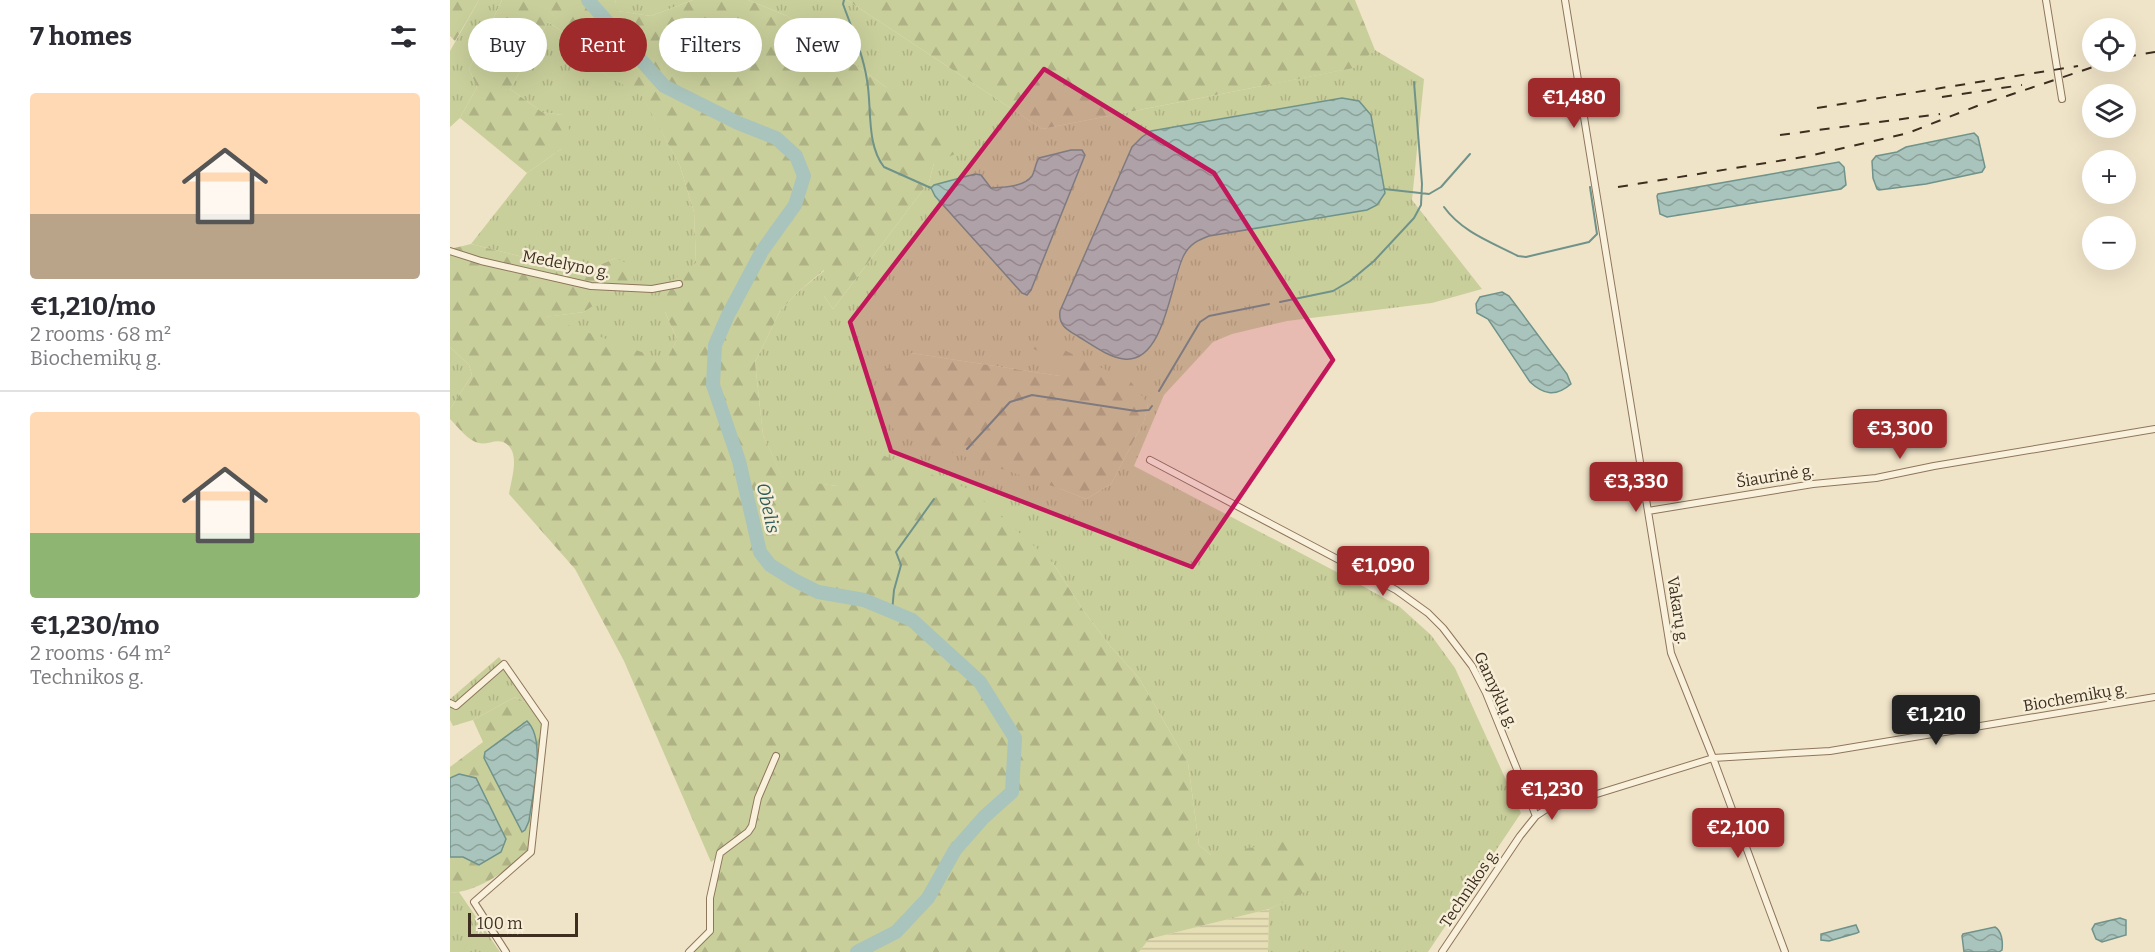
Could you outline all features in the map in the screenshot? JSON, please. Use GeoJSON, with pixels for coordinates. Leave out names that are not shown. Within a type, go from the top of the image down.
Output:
{"type":"FeatureCollection","features":[{"type":"Feature","properties":{"kind":"street","name":"Vakarų g."},"geometry":{"type":"LineString","coordinates":[[1565,0],[1671,653],[1713,758],[1785,952]]}},
{"type":"Feature","properties":{"kind":"street"},"geometry":{"type":"LineString","coordinates":[[2046,0],[2062,99]]}},
{"type":"Feature","properties":{"kind":"street","name":"Medelyno g."},"geometry":{"type":"LineString","coordinates":[[450,251],[481,261],[591,286],[652,289],[679,284]]}},
{"type":"Feature","properties":{"kind":"street","name":"Šiaurinė g."},"geometry":{"type":"LineString","coordinates":[[1648,511],[1813,484],[1876,478],[2155,429]]}},
{"type":"Feature","properties":{"kind":"street","name":"Gamyklų g."},"geometry":{"type":"LineString","coordinates":[[1150,460],[1396,590],[1428,613],[1455,641],[1479,678],[1536,816]]}},
{"type":"Feature","properties":{"kind":"street"},"geometry":{"type":"LineString","coordinates":[[450,703],[456,706],[504,664],[545,723],[531,852],[474,902],[506,952]]}},
{"type":"Feature","properties":{"kind":"street","name":"Biochemikų g."},"geometry":{"type":"LineString","coordinates":[[1713,758],[1830,751],[2155,697]]}},
{"type":"Feature","properties":{"kind":"street"},"geometry":{"type":"LineString","coordinates":[[689,952],[710,931],[710,898],[718,857],[724,849],[748,832],[752,826],[758,798],[776,756]]}},
{"type":"Feature","properties":{"kind":"street","name":"Technikos g."},"geometry":{"type":"LineString","coordinates":[[1442,952],[1536,816],[1545,810],[1713,758]]}},
{"type":"Feature","properties":{"kind":"highlighted area"},"geometry":{"type":"Polygon","coordinates":[[[1044,69],[1214,173],[1333,360],[1192,567],[891,451],[850,322],[1044,69]]]}},
{"type":"Feature","properties":{"kind":"shaded area"},"geometry":{"type":"Polygon","coordinates":[[[1269,909],[1268,952],[1139,952],[1149,939],[1269,909]]]}},
{"type":"Feature","properties":{"kind":"green space"},"geometry":{"type":"Polygon","coordinates":[[[450,0],[479,0],[455,41],[450,36],[450,0]]]}},
{"type":"Feature","properties":{"kind":"green space"},"geometry":{"type":"Polygon","coordinates":[[[479,0],[502,0],[493,18],[469,18],[479,0]]]}},
{"type":"Feature","properties":{"kind":"green space"},"geometry":{"type":"Polygon","coordinates":[[[502,0],[615,0],[618,11],[651,16],[693,0],[748,0],[790,18],[774,18],[774,72],[861,72],[861,69],[967,149],[934,163],[929,182],[833,309],[824,296],[824,270],[780,311],[755,362],[763,435],[783,478],[837,486],[869,450],[971,490],[1053,563],[1083,610],[1111,647],[1139,678],[1188,763],[1199,845],[1211,855],[1299,839],[1322,884],[1269,909],[1149,939],[1139,952],[689,952],[707,935],[717,858],[711,862],[624,661],[575,569],[509,494],[514,458],[509,446],[497,441],[475,442],[450,419],[450,409],[472,375],[469,365],[450,347],[450,249],[471,244],[583,272],[616,258],[630,265],[636,288],[591,286],[597,303],[584,312],[546,317],[666,361],[677,339],[665,312],[663,287],[696,263],[694,212],[680,166],[642,96],[601,72],[647,72],[647,18],[559,18],[559,29],[548,22],[547,24],[547,18],[493,18],[502,0]]]}},
{"type":"Feature","properties":{"kind":"green space"},"geometry":{"type":"Polygon","coordinates":[[[615,0],[693,0],[651,16],[617,11],[615,0]]]}},
{"type":"Feature","properties":{"kind":"green space"},"geometry":{"type":"Polygon","coordinates":[[[748,0],[847,0],[1042,129],[1353,68],[1375,50],[1424,79],[1412,200],[1482,289],[1432,303],[1287,321],[1232,334],[1213,342],[1164,395],[1134,466],[1400,607],[1431,635],[1455,668],[1521,813],[1428,952],[1268,952],[1269,909],[1321,883],[1211,855],[1199,845],[1188,763],[1139,678],[1111,647],[1083,610],[1053,563],[837,486],[783,479],[763,435],[755,362],[780,311],[798,292],[825,270],[824,296],[833,309],[929,182],[934,163],[886,87],[861,69],[861,18],[790,18],[748,0]],[[1342,98],[1151,131],[1142,137],[1060,311],[1176,281],[1184,255],[1195,241],[1209,236],[1366,210],[1377,205],[1342,98]],[[1071,150],[1039,158],[1032,176],[1019,184],[991,188],[981,175],[975,174],[934,185],[931,189],[1022,293],[1027,295],[1085,155],[1071,150]],[[911,353],[1061,489],[1086,499],[1111,484],[1144,421],[1148,404],[1060,362],[1060,376],[911,353]]]}},
{"type":"Feature","properties":{"kind":"green space"},"geometry":{"type":"Polygon","coordinates":[[[847,0],[1355,0],[1375,50],[1354,68],[1042,129],[847,0]]]}},
{"type":"Feature","properties":{"kind":"green space"},"geometry":{"type":"Polygon","coordinates":[[[468,19],[468,72],[470,72],[477,87],[460,118],[450,127],[450,51],[468,19]]]}},
{"type":"Feature","properties":{"kind":"green space"},"geometry":{"type":"Polygon","coordinates":[[[548,22],[559,29],[559,72],[602,72],[642,95],[680,166],[694,212],[696,263],[665,312],[677,339],[666,362],[544,317],[584,312],[596,303],[591,286],[616,258],[583,272],[471,244],[527,173],[561,149],[562,115],[542,112],[510,89],[520,72],[547,72],[548,22]]]}},
{"type":"Feature","properties":{"kind":"green space"},"geometry":{"type":"Polygon","coordinates":[[[470,72],[520,72],[510,89],[542,112],[562,115],[571,133],[561,149],[527,173],[460,118],[477,87],[470,72]]]}},
{"type":"Feature","properties":{"kind":"green space"},"geometry":{"type":"Polygon","coordinates":[[[1041,339],[1131,382],[1148,404],[1144,421],[1111,484],[1086,499],[898,434],[877,410],[881,373],[911,353],[1060,376],[1060,362],[1028,346],[1041,339]]]}},
{"type":"Feature","properties":{"kind":"green space"},"geometry":{"type":"Polygon","coordinates":[[[450,347],[469,365],[472,375],[450,409],[450,347]]]}},
{"type":"Feature","properties":{"kind":"green space"},"geometry":{"type":"Polygon","coordinates":[[[499,657],[536,707],[515,697],[473,720],[453,726],[450,720],[450,699],[499,657]]]}},
{"type":"Feature","properties":{"kind":"green space"},"geometry":{"type":"Polygon","coordinates":[[[515,697],[536,707],[545,723],[531,852],[483,884],[450,893],[450,857],[463,857],[459,774],[450,778],[450,767],[483,742],[473,720],[515,697]],[[531,725],[484,758],[522,832],[529,821],[538,752],[531,725]]]}},
{"type":"Feature","properties":{"kind":"green space"},"geometry":{"type":"Polygon","coordinates":[[[459,892],[500,952],[450,952],[450,893],[459,892]]]}},
{"type":"Feature","properties":{"kind":"water"},"geometry":{"type":"Polygon","coordinates":[[[1342,98],[1359,101],[1371,115],[1385,193],[1377,205],[1367,210],[1201,239],[1184,255],[1158,335],[1149,348],[1138,357],[1124,359],[1112,356],[1071,332],[1062,324],[1060,311],[1132,147],[1142,137],[1151,131],[1342,98]]]}},
{"type":"Feature","properties":{"kind":"water"},"geometry":{"type":"Polygon","coordinates":[[[1974,133],[1978,137],[1985,167],[1982,172],[1926,184],[1877,189],[1873,178],[1872,161],[1876,156],[1897,152],[1906,147],[1974,133]]]}},
{"type":"Feature","properties":{"kind":"water"},"geometry":{"type":"Polygon","coordinates":[[[1071,150],[1082,150],[1085,155],[1027,295],[1022,293],[935,196],[931,188],[934,185],[975,174],[981,175],[991,188],[1008,187],[1028,180],[1039,158],[1071,150]]]}},
{"type":"Feature","properties":{"kind":"water"},"geometry":{"type":"Polygon","coordinates":[[[1839,162],[1844,167],[1846,185],[1841,189],[1667,217],[1660,214],[1658,194],[1839,162]]]}},
{"type":"Feature","properties":{"kind":"water"},"geometry":{"type":"Polygon","coordinates":[[[1502,292],[1509,296],[1567,374],[1571,384],[1566,388],[1550,393],[1540,390],[1530,382],[1488,319],[1477,313],[1476,304],[1480,297],[1502,292]]]}},
{"type":"Feature","properties":{"kind":"water"},"geometry":{"type":"Polygon","coordinates":[[[527,721],[536,741],[537,769],[529,821],[522,832],[484,758],[485,752],[527,721]]]}},
{"type":"Feature","properties":{"kind":"water"},"geometry":{"type":"Polygon","coordinates":[[[459,774],[476,778],[506,839],[501,852],[479,865],[463,857],[450,857],[450,778],[459,774]]]}},
{"type":"Feature","properties":{"kind":"water"},"geometry":{"type":"Polygon","coordinates":[[[2120,918],[2126,920],[2126,935],[2102,942],[2096,939],[2092,929],[2095,924],[2120,918]]]}},
{"type":"Feature","properties":{"kind":"water"},"geometry":{"type":"Polygon","coordinates":[[[1856,925],[1859,932],[1857,933],[1829,941],[1821,940],[1821,934],[1856,925]]]}},
{"type":"Feature","properties":{"kind":"water"},"geometry":{"type":"Polygon","coordinates":[[[1995,927],[2002,937],[2002,950],[1999,952],[1964,952],[1963,934],[1995,927]]]}},
{"type":"Feature","properties":{"kind":"waterway","name":"Obelis"},"geometry":{"type":"LineString","coordinates":[[588,0],[664,86],[738,123],[776,138],[796,156],[804,176],[795,205],[762,251],[715,345],[713,385],[739,461],[760,552],[770,565],[818,592],[864,600],[912,620],[980,682],[1015,738],[1012,792],[984,817],[955,850],[928,898],[896,932],[857,952]]}},
{"type":"Feature","properties":{"kind":"waterway"},"geometry":{"type":"LineString","coordinates":[[844,0],[843,4],[865,70],[872,137],[878,158],[884,167],[931,188]]}},
{"type":"Feature","properties":{"kind":"waterway"},"geometry":{"type":"LineString","coordinates":[[1280,302],[1333,291],[1350,281],[1374,261],[1414,218],[1421,205],[1422,184],[1414,82]]}},
{"type":"Feature","properties":{"kind":"waterway"},"geometry":{"type":"LineString","coordinates":[[1384,189],[1429,194],[1441,187],[1470,154]]}},
{"type":"Feature","properties":{"kind":"waterway"},"geometry":{"type":"LineString","coordinates":[[1444,207],[1468,230],[1518,256],[1526,257],[1589,242],[1597,234],[1590,187]]}},
{"type":"Feature","properties":{"kind":"waterway"},"geometry":{"type":"LineString","coordinates":[[1159,391],[1200,322],[1209,316],[1269,304]]}},
{"type":"Feature","properties":{"kind":"waterway"},"geometry":{"type":"LineString","coordinates":[[967,449],[1010,402],[1032,395],[1136,411],[1149,410],[1152,406]]}},
{"type":"Feature","properties":{"kind":"waterway"},"geometry":{"type":"LineString","coordinates":[[892,612],[894,590],[901,565],[896,552],[934,499]]}},
{"type":"Feature","properties":{"kind":"railway"},"geometry":{"type":"LineString","coordinates":[[2136,55],[2155,52]]}},
{"type":"Feature","properties":{"kind":"railway"},"geometry":{"type":"LineString","coordinates":[[1817,108],[2078,66]]}},
{"type":"Feature","properties":{"kind":"railway"},"geometry":{"type":"LineString","coordinates":[[1618,187],[1809,156],[1908,133],[1977,106],[2082,71]]}},
{"type":"Feature","properties":{"kind":"railway"},"geometry":{"type":"LineString","coordinates":[[1942,97],[2022,85]]}},
{"type":"Feature","properties":{"kind":"railway"},"geometry":{"type":"LineString","coordinates":[[1780,135],[1940,114]]}}]}
